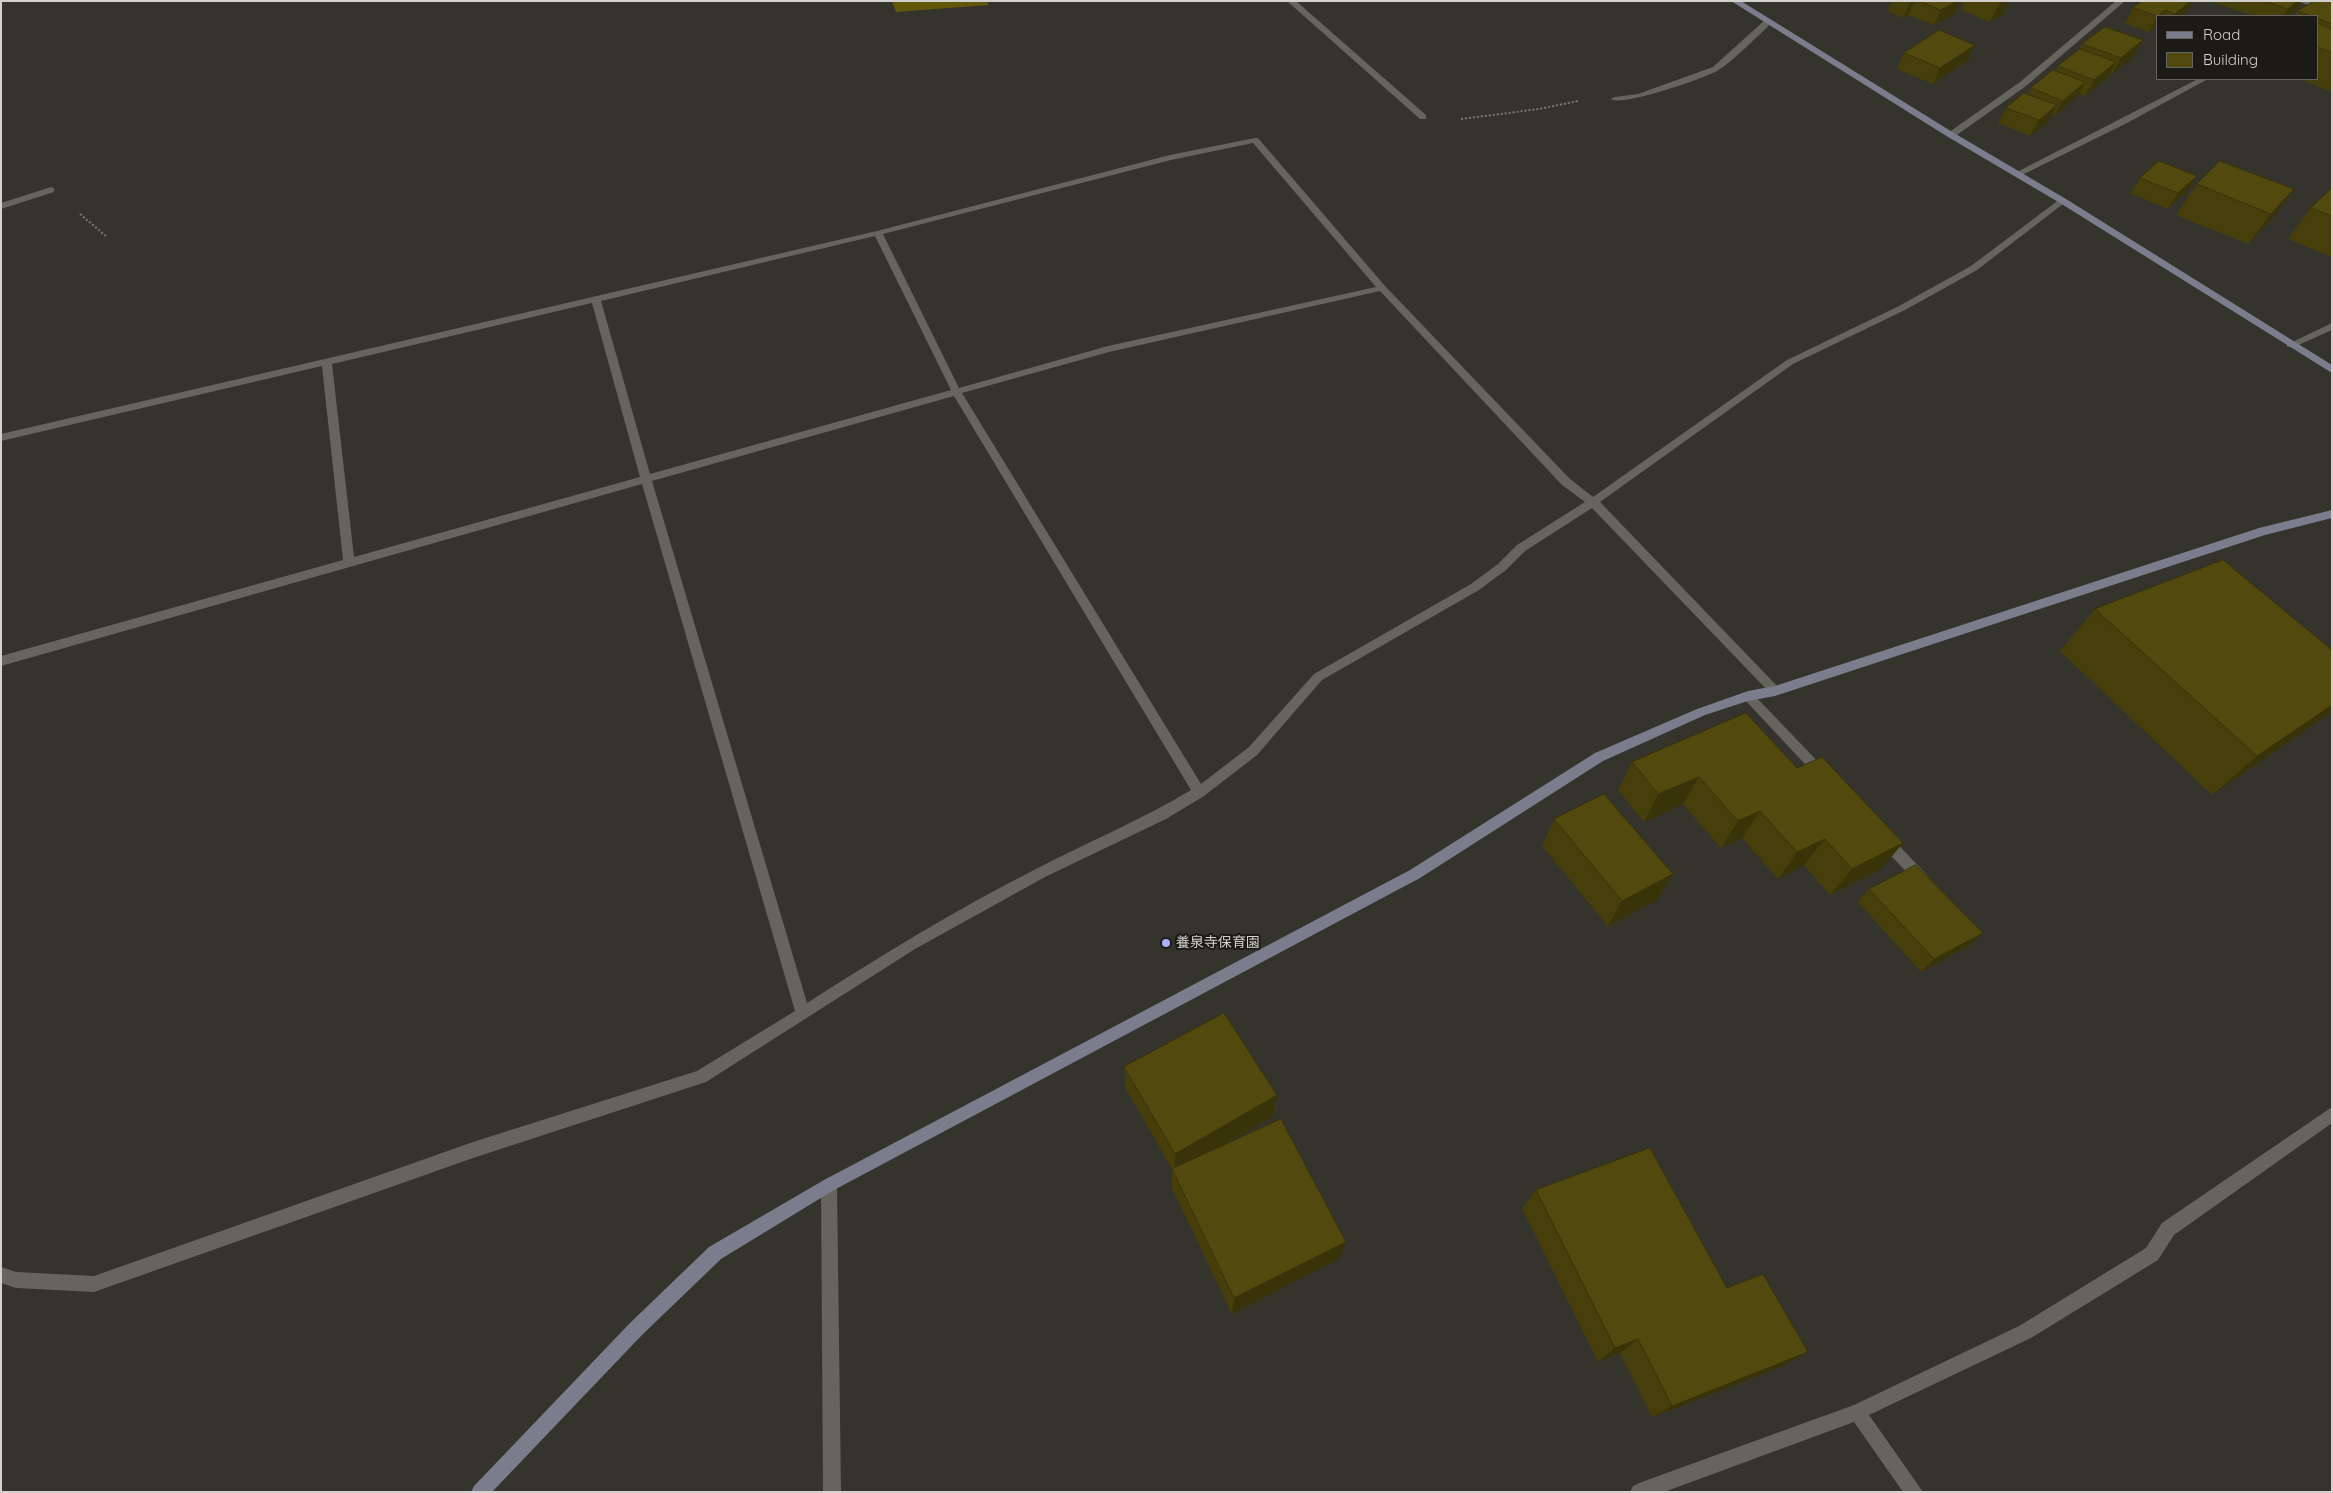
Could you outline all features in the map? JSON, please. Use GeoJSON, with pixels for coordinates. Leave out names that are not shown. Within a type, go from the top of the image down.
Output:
{"type":"FeatureCollection","features":[{"type":"Feature","properties":{"kind":"street"},"geometry":{"type":"LineString","coordinates":[[1291,1],[1423,117]]}},
{"type":"Feature","properties":{"kind":"street"},"geometry":{"type":"LineString","coordinates":[[1735,1],[1951,135],[2063,201],[2332,370]]}},
{"type":"Feature","properties":{"kind":"street"},"geometry":{"type":"LineString","coordinates":[[1951,135],[2023,84],[2121,1]]}},
{"type":"Feature","properties":{"kind":"street"},"geometry":{"type":"LineString","coordinates":[[2301,1],[2332,12]]}},
{"type":"Feature","properties":{"kind":"street"},"geometry":{"type":"LineString","coordinates":[[1615,99],[1639,96],[1716,69],[1768,22]]}},
{"type":"Feature","properties":{"kind":"street"},"geometry":{"type":"LineString","coordinates":[[2017,174],[2202,80]]}},
{"type":"Feature","properties":{"kind":"street"},"geometry":{"type":"LineString","coordinates":[[1,438],[328,364],[596,299],[878,234],[1170,158],[1255,140],[1382,288],[1566,482],[1593,502],[1775,691]]}},
{"type":"Feature","properties":{"kind":"street"},"geometry":{"type":"LineString","coordinates":[[1,206],[51,190]]}},
{"type":"Feature","properties":{"kind":"street"},"geometry":{"type":"LineString","coordinates":[[1,1275],[16,1280],[94,1284],[473,1150],[701,1076],[910,945],[1031,877],[1161,815],[1199,792],[1253,751],[1318,677],[1475,587],[1502,567],[1521,548],[1593,502],[1790,362],[1902,308],[1974,268],[2063,201]]}},
{"type":"Feature","properties":{"kind":"street"},"geometry":{"type":"LineString","coordinates":[[878,234],[956,391],[1199,792]]}},
{"type":"Feature","properties":{"kind":"street"},"geometry":{"type":"LineString","coordinates":[[1,661],[1108,349],[1382,288]]}},
{"type":"Feature","properties":{"kind":"street"},"geometry":{"type":"LineString","coordinates":[[596,299],[646,479],[803,1012]]}},
{"type":"Feature","properties":{"kind":"street"},"geometry":{"type":"LineString","coordinates":[[2291,345],[2332,326]]}},
{"type":"Feature","properties":{"kind":"street"},"geometry":{"type":"LineString","coordinates":[[328,364],[349,562]]}},
{"type":"Feature","properties":{"kind":"street"},"geometry":{"type":"LineString","coordinates":[[480,1492],[636,1329],[715,1253],[829,1185],[1415,874],[1599,757],[1701,712],[1748,696],[1775,691],[2263,531],[2332,514]]}},
{"type":"Feature","properties":{"kind":"street"},"geometry":{"type":"LineString","coordinates":[[1748,696],[1830,783]]}},
{"type":"Feature","properties":{"kind":"street"},"geometry":{"type":"LineString","coordinates":[[1872,826],[1933,892]]}},
{"type":"Feature","properties":{"kind":"street"},"geometry":{"type":"LineString","coordinates":[[1639,1492],[1857,1412],[2025,1332],[2152,1254],[2168,1230],[2332,1114]]}},
{"type":"Feature","properties":{"kind":"street"},"geometry":{"type":"LineString","coordinates":[[829,1185],[832,1492]]}},
{"type":"Feature","properties":{"kind":"street"},"geometry":{"type":"LineString","coordinates":[[1857,1412],[1914,1492]]}},
{"type":"Feature","properties":{"kind":"path"},"geometry":{"type":"LineString","coordinates":[[1423,117],[1435,120],[1484,118],[1580,100],[1615,99]]}},
{"type":"Feature","properties":{"kind":"shaded area"},"geometry":{"type":"Polygon","coordinates":[[[892,1],[986,1],[989,5],[896,12],[892,1]]]}},
{"type":"Feature","properties":{"kind":"building"},"geometry":{"type":"Polygon","coordinates":[[[1920,1],[1957,1],[1941,10],[1920,1]]]}},
{"type":"Feature","properties":{"kind":"building"},"geometry":{"type":"Polygon","coordinates":[[[2142,1],[2190,1],[2175,14],[2165,10],[2156,15],[2133,8],[2142,1]]]}},
{"type":"Feature","properties":{"kind":"building"},"geometry":{"type":"Polygon","coordinates":[[[2265,1],[2297,1],[2288,9],[2265,1]]]}},
{"type":"Feature","properties":{"kind":"building"},"geometry":{"type":"Polygon","coordinates":[[[2315,1],[2332,1],[2332,24],[2318,18],[2318,15],[2309,15],[2297,11],[2315,1]]]}},
{"type":"Feature","properties":{"kind":"building"},"geometry":{"type":"Polygon","coordinates":[[[2318,23],[2332,29],[2332,53],[2318,47],[2318,23]]]}},
{"type":"Feature","properties":{"kind":"building"},"geometry":{"type":"Polygon","coordinates":[[[2105,27],[2143,40],[2121,58],[2082,44],[2105,27]]]}},
{"type":"Feature","properties":{"kind":"building"},"geometry":{"type":"Polygon","coordinates":[[[1939,30],[1975,45],[1940,68],[1904,53],[1939,30]]]}},
{"type":"Feature","properties":{"kind":"building"},"geometry":{"type":"Polygon","coordinates":[[[2080,49],[2116,62],[2094,80],[2058,66],[2080,49]]]}},
{"type":"Feature","properties":{"kind":"building"},"geometry":{"type":"Polygon","coordinates":[[[2053,70],[2085,82],[2063,101],[2031,88],[2053,70]]]}},
{"type":"Feature","properties":{"kind":"building"},"geometry":{"type":"Polygon","coordinates":[[[2024,93],[2057,105],[2039,120],[2006,108],[2024,93]]]}},
{"type":"Feature","properties":{"kind":"building"},"geometry":{"type":"Polygon","coordinates":[[[2159,161],[2197,176],[2178,193],[2140,178],[2159,161]]]}},
{"type":"Feature","properties":{"kind":"building"},"geometry":{"type":"Polygon","coordinates":[[[2220,161],[2294,189],[2271,214],[2197,184],[2220,161]]]}},
{"type":"Feature","properties":{"kind":"building"},"geometry":{"type":"Polygon","coordinates":[[[2332,188],[2332,216],[2311,208],[2332,188]]]}},
{"type":"Feature","properties":{"kind":"building"},"geometry":{"type":"Polygon","coordinates":[[[2223,560],[2332,650],[2332,705],[2257,756],[2095,609],[2223,560]]]}},
{"type":"Feature","properties":{"kind":"building"},"geometry":{"type":"Polygon","coordinates":[[[1746,713],[1797,768],[1822,757],[1903,843],[1852,869],[1825,839],[1797,852],[1760,811],[1738,821],[1699,777],[1658,794],[1632,762],[1746,713]]]}},
{"type":"Feature","properties":{"kind":"building"},"geometry":{"type":"Polygon","coordinates":[[[1604,794],[1673,874],[1622,901],[1554,819],[1604,794]]]}},
{"type":"Feature","properties":{"kind":"building"},"geometry":{"type":"Polygon","coordinates":[[[1916,865],[1983,933],[1934,959],[1869,889],[1916,865]]]}},
{"type":"Feature","properties":{"kind":"building"},"geometry":{"type":"Polygon","coordinates":[[[1224,1013],[1277,1095],[1175,1154],[1124,1067],[1224,1013]]]}},
{"type":"Feature","properties":{"kind":"building"},"geometry":{"type":"Polygon","coordinates":[[[1281,1119],[1346,1242],[1234,1298],[1172,1169],[1281,1119]]]}},
{"type":"Feature","properties":{"kind":"building"},"geometry":{"type":"Polygon","coordinates":[[[1650,1148],[1727,1288],[1763,1274],[1808,1352],[1672,1406],[1638,1339],[1615,1348],[1536,1190],[1650,1148]]]}},
{"type":"Feature","properties":{"kind":"place","name":"養泉寺保育園"},"geometry":{"type":"Point","coordinates":[1166,943]}}]}
